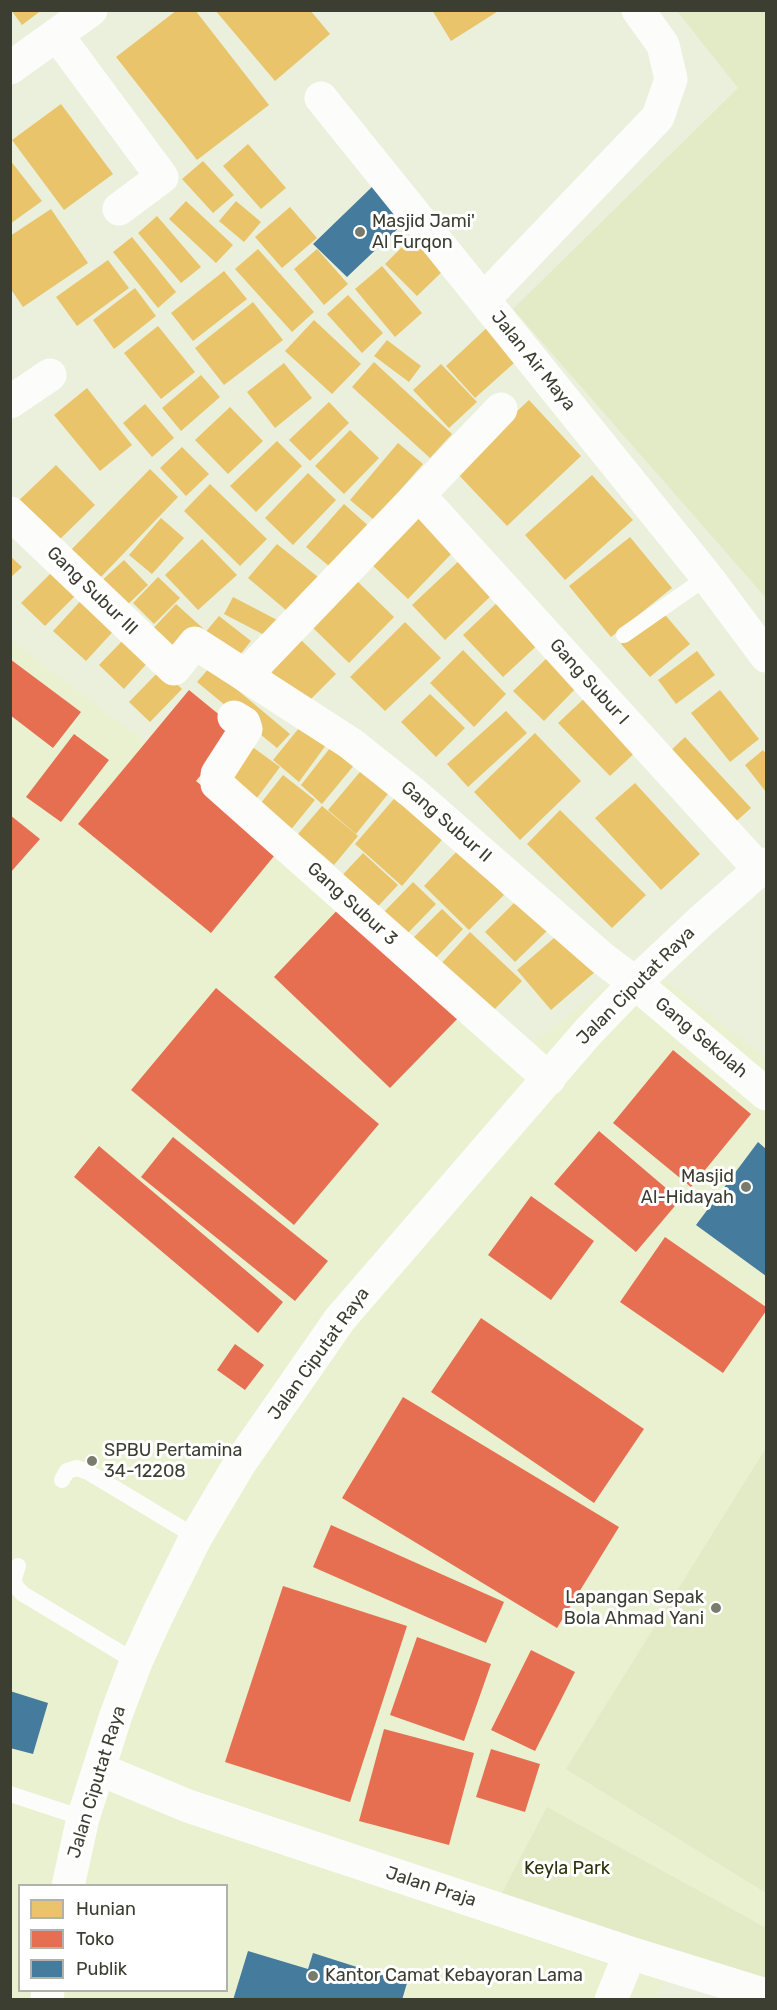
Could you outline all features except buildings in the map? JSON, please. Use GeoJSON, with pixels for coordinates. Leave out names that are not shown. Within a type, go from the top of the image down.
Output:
{"type":"FeatureCollection","features":[{"type":"Feature","properties":{"kind":"street"},"geometry":{"type":"LineString","coordinates":[[10,68],[92,10]]}},
{"type":"Feature","properties":{"kind":"street","name":"Jalan Air Maya"},"geometry":{"type":"LineString","coordinates":[[638,10],[663,45],[671,79],[658,117],[484,299],[707,577],[766,656]]}},
{"type":"Feature","properties":{"kind":"street"},"geometry":{"type":"LineString","coordinates":[[57,35],[162,177],[119,209]]}},
{"type":"Feature","properties":{"kind":"street"},"geometry":{"type":"LineString","coordinates":[[321,98],[484,299]]}},
{"type":"Feature","properties":{"kind":"street"},"geometry":{"type":"LineString","coordinates":[[10,402],[50,375]]}},
{"type":"Feature","properties":{"kind":"street"},"geometry":{"type":"LineString","coordinates":[[246,675],[501,409]]}},
{"type":"Feature","properties":{"kind":"street","name":"Gang Subur I"},"geometry":{"type":"LineString","coordinates":[[419,495],[763,867]]}},
{"type":"Feature","properties":{"kind":"street","name":"Gang Subur III"},"geometry":{"type":"LineString","coordinates":[[10,513],[174,669]]}},
{"type":"Feature","properties":{"kind":"street","name":"Gang Subur II"},"geometry":{"type":"LineString","coordinates":[[174,669],[195,643],[350,743],[413,793],[602,958],[635,983]]}},
{"type":"Feature","properties":{"kind":"street","name":"Gang Subur 3"},"geometry":{"type":"LineString","coordinates":[[234,717],[244,723],[246,729],[216,774],[217,784],[549,1079]]}},
{"type":"Feature","properties":{"kind":"street","name":"Jalan Ciputat Raya"},"geometry":{"type":"LineString","coordinates":[[68,1884],[83,1818],[116,1714],[136,1662],[196,1537],[240,1463],[340,1318],[588,1032],[635,983],[763,867]]}},
{"type":"Feature","properties":{"kind":"street","name":"Gang Sekolah"},"geometry":{"type":"LineString","coordinates":[[635,983],[766,1094]]}},
{"type":"Feature","properties":{"kind":"street","name":"Jalan Praja"},"geometry":{"type":"LineString","coordinates":[[99,1769],[188,1806],[630,1953],[766,1995]]}},
{"type":"Feature","properties":{"kind":"street"},"geometry":{"type":"LineString","coordinates":[[611,2000],[630,1953]]}},
{"type":"Feature","properties":{"kind":"lane"},"geometry":{"type":"LineString","coordinates":[[624,635],[707,577]]}},
{"type":"Feature","properties":{"kind":"lane"},"geometry":{"type":"LineString","coordinates":[[62,1480],[67,1471],[77,1468],[88,1472],[196,1537]]}},
{"type":"Feature","properties":{"kind":"lane"},"geometry":{"type":"LineString","coordinates":[[18,1566],[13,1579],[15,1587],[23,1594],[136,1662]]}},
{"type":"Feature","properties":{"kind":"lane"},"geometry":{"type":"LineString","coordinates":[[10,1794],[83,1818]]}},
{"type":"Feature","properties":{"kind":"shaded area"},"geometry":{"type":"Polygon","coordinates":[[[10,640],[212,792],[530,1046],[639,960],[766,1058],[766,1975],[675,1954],[656,1999],[11,1999],[10,640]]]}},
{"type":"Feature","properties":{"kind":"green space"},"geometry":{"type":"Polygon","coordinates":[[[677,11],[766,11],[766,598],[513,309],[738,88],[677,11]]]}},
{"type":"Feature","properties":{"kind":"green space","name":"Lapangan Sepak Bola Ahmad Yani"},"geometry":{"type":"Polygon","coordinates":[[[766,1448],[766,1893],[566,1769],[766,1448]]]}},
{"type":"Feature","properties":{"kind":"green space","name":"Keyla Park"},"geometry":{"type":"Polygon","coordinates":[[[547,1807],[766,1928],[766,1983],[501,1895],[547,1807]]]}},
{"type":"Feature","properties":{"kind":"place","name":"Masjid Jami' Al Furqon"},"geometry":{"type":"Point","coordinates":[360,232]}},
{"type":"Feature","properties":{"kind":"place","name":"Masjid Al-Hidayah"},"geometry":{"type":"Point","coordinates":[746,1187]}},
{"type":"Feature","properties":{"kind":"place","name":"SPBU Pertamina 34-12208"},"geometry":{"type":"Point","coordinates":[92,1461]}},
{"type":"Feature","properties":{"kind":"place","name":"Lapangan Sepak Bola Ahmad Yani"},"geometry":{"type":"Point","coordinates":[716,1608]}},
{"type":"Feature","properties":{"kind":"place","name":"Kantor Camat Kebayoran Lama"},"geometry":{"type":"Point","coordinates":[313,1976]}}]}
